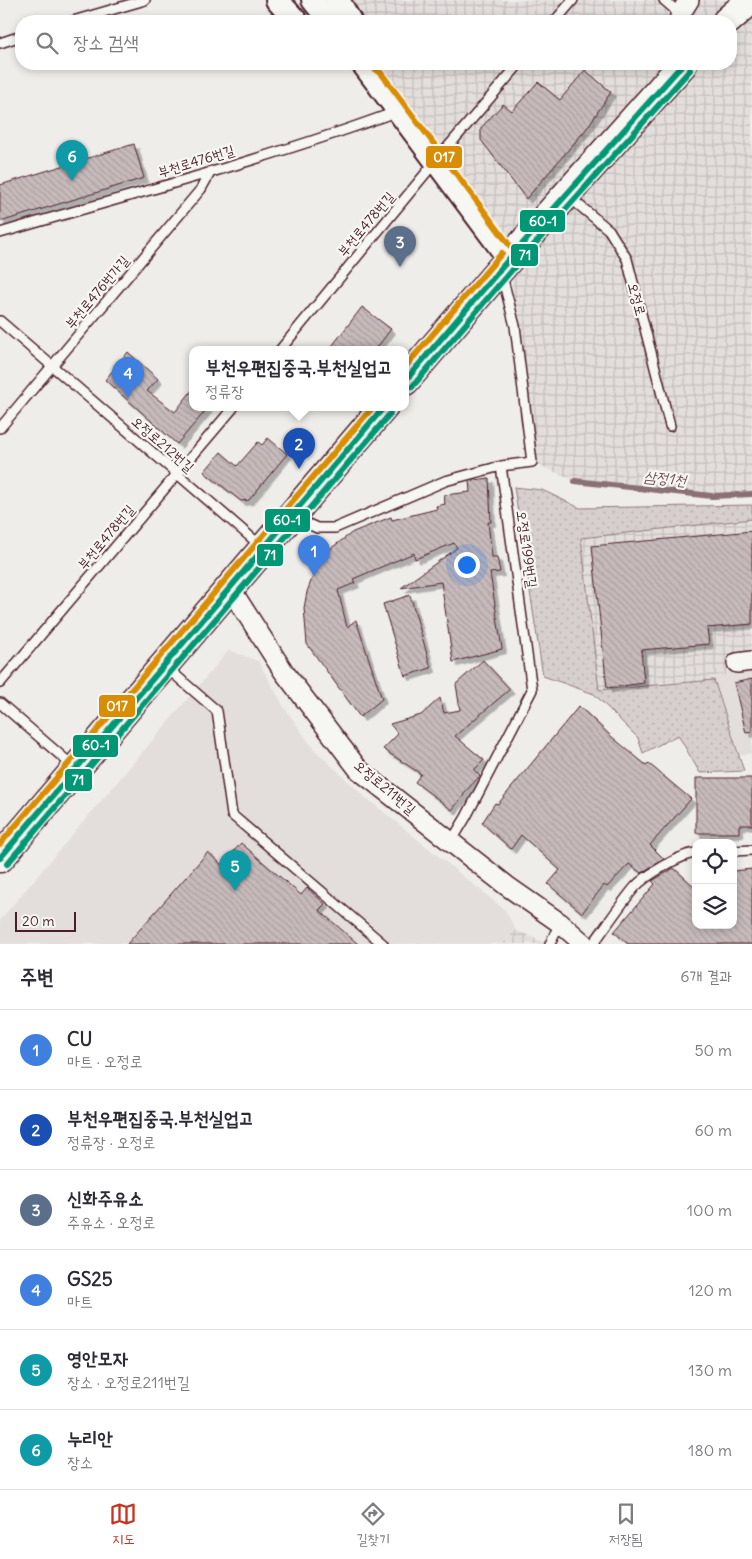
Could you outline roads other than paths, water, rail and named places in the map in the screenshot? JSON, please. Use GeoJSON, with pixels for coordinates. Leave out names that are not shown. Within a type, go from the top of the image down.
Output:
{"type":"FeatureCollection","features":[{"type":"Feature","properties":{"kind":"main road"},"geometry":{"type":"LineString","coordinates":[[734,15],[751,0]]}},
{"type":"Feature","properties":{"kind":"main road"},"geometry":{"type":"LineString","coordinates":[[409,376],[505,264],[678,70]]}},
{"type":"Feature","properties":{"kind":"main road"},"geometry":{"type":"LineString","coordinates":[[0,858],[380,411]]}},
{"type":"Feature","properties":{"kind":"street"},"geometry":{"type":"LineString","coordinates":[[277,0],[291,15]]}},
{"type":"Feature","properties":{"kind":"street"},"geometry":{"type":"LineString","coordinates":[[313,0],[325,15]]}},
{"type":"Feature","properties":{"kind":"street"},"geometry":{"type":"LineString","coordinates":[[338,0],[347,15]]}},
{"type":"Feature","properties":{"kind":"street"},"geometry":{"type":"LineString","coordinates":[[370,70],[505,264]]}},
{"type":"Feature","properties":{"kind":"street","name":"오정로211번길"},"geometry":{"type":"LineString","coordinates":[[230,588],[284,672],[360,770],[507,886],[560,923],[584,944]]}},
{"type":"Feature","properties":{"kind":"lane"},"geometry":{"type":"LineString","coordinates":[[93,15],[144,0]]}},
{"type":"Feature","properties":{"kind":"lane"},"geometry":{"type":"LineString","coordinates":[[560,15],[574,0]]}},
{"type":"Feature","properties":{"kind":"lane"},"geometry":{"type":"LineString","coordinates":[[664,0],[683,12]]}},
{"type":"Feature","properties":{"kind":"lane"},"geometry":{"type":"LineString","coordinates":[[0,43],[15,38]]}},
{"type":"Feature","properties":{"kind":"lane","name":"부천로478번길"},"geometry":{"type":"LineString","coordinates":[[283,346],[435,162],[514,70]]}},
{"type":"Feature","properties":{"kind":"lane","name":"부천로476번길"},"geometry":{"type":"LineString","coordinates":[[0,233],[353,128],[398,110]]}},
{"type":"Feature","properties":{"kind":"lane","name":"부천로476번가길"},"geometry":{"type":"LineString","coordinates":[[0,428],[201,190],[211,171]]}},
{"type":"Feature","properties":{"kind":"lane","name":"오정로"},"geometry":{"type":"LineString","coordinates":[[567,194],[609,230],[627,258],[670,426]]}},
{"type":"Feature","properties":{"kind":"lane"},"geometry":{"type":"LineString","coordinates":[[291,516],[317,528],[335,528],[445,481],[502,466],[532,462],[505,264]]}},
{"type":"Feature","properties":{"kind":"lane","name":"오정로212번길"},"geometry":{"type":"LineString","coordinates":[[0,321],[263,548]]}},
{"type":"Feature","properties":{"kind":"lane","name":"부천로478번길"},"geometry":{"type":"LineString","coordinates":[[0,683],[230,411]]}},
{"type":"Feature","properties":{"kind":"lane","name":"오정로199번길"},"geometry":{"type":"LineString","coordinates":[[451,842],[532,690],[502,466]]}},
{"type":"Feature","properties":{"kind":"lane"},"geometry":{"type":"LineString","coordinates":[[164,665],[217,711],[232,815],[383,944]]}},
{"type":"Feature","properties":{"kind":"lane"},"geometry":{"type":"LineString","coordinates":[[0,703],[76,768]]}},
{"type":"Feature","properties":{"kind":"lane"},"geometry":{"type":"LineString","coordinates":[[737,851],[752,850]]}},
{"type":"Feature","properties":{"kind":"lane"},"geometry":{"type":"LineString","coordinates":[[593,944],[636,886],[671,862],[692,854]]}},
{"type":"Feature","properties":{"kind":"lane"},"geometry":{"type":"LineString","coordinates":[[550,944],[560,923]]}},
{"type":"Feature","properties":{"kind":"waterway","name":"삼정1천"},"geometry":{"type":"LineString","coordinates":[[575,481],[712,496],[752,494]]}},
{"type":"Feature","properties":{"kind":"place","name":"누리안"},"geometry":{"type":"Point","coordinates":[72,181]}},
{"type":"Feature","properties":{"kind":"place","name":"신화주유소"},"geometry":{"type":"Point","coordinates":[400,267]}},
{"type":"Feature","properties":{"kind":"place","name":"GS25"},"geometry":{"type":"Point","coordinates":[128,398]}},
{"type":"Feature","properties":{"kind":"place","name":"부천우편집중국.부천실업고"},"geometry":{"type":"Point","coordinates":[299,469]}},
{"type":"Feature","properties":{"kind":"place","name":"CU"},"geometry":{"type":"Point","coordinates":[314,576]}},
{"type":"Feature","properties":{"kind":"place","name":"영안모자"},"geometry":{"type":"Point","coordinates":[235,891]}}]}
